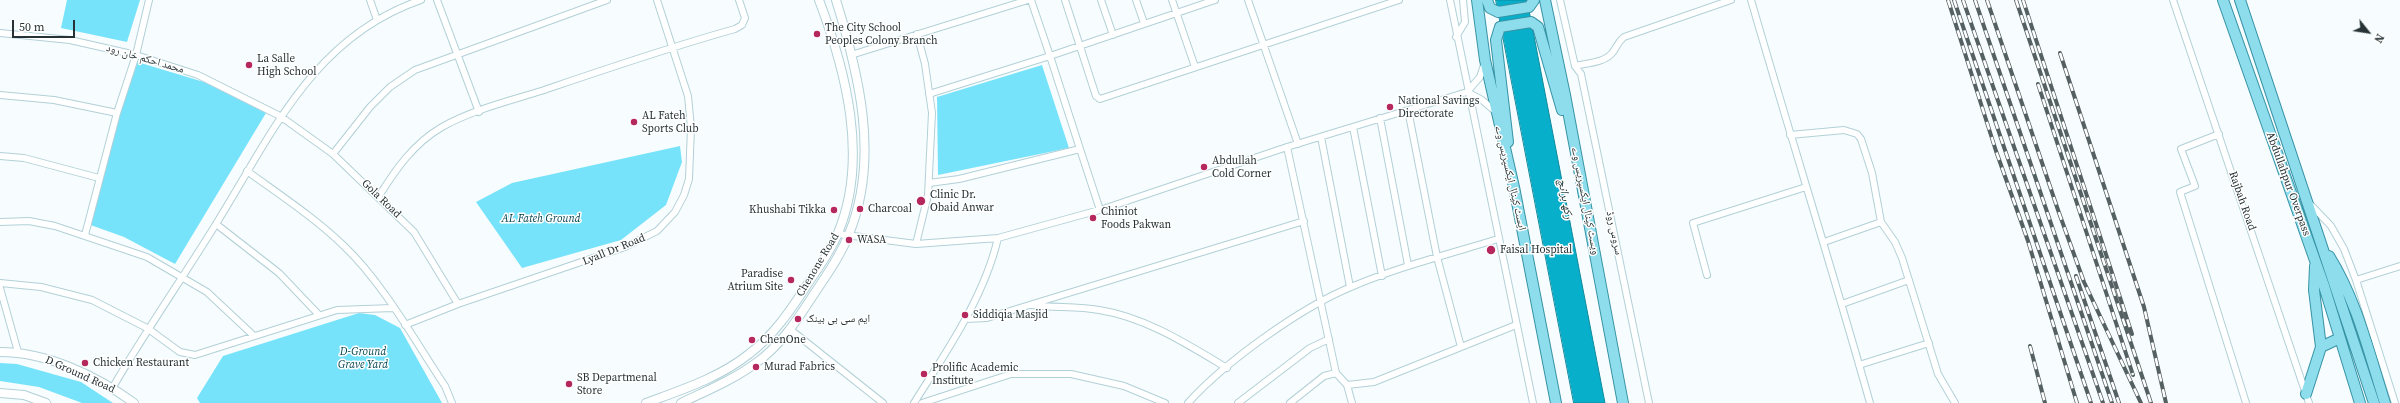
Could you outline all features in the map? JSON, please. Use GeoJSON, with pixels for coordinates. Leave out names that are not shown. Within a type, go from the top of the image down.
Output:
{"type":"FeatureCollection","features":[{"type":"Feature","properties":{"kind":"main road","name":"ایسٹ کینال ایکسپریس وے"},"geometry":{"type":"LineString","coordinates":[[1477,0],[1485,60],[1514,187],[1556,403]]}},
{"type":"Feature","properties":{"kind":"main road"},"geometry":{"type":"LineString","coordinates":[[1487,0],[1490,8],[1498,12],[1531,4]]}},
{"type":"Feature","properties":{"kind":"main road","name":"ویسٹ کینال ایکسپریس وے"},"geometry":{"type":"LineString","coordinates":[[1545,0],[1581,179],[1623,403]]}},
{"type":"Feature","properties":{"kind":"main road","name":"Abdullahpur Overpass"},"geometry":{"type":"LineString","coordinates":[[2223,0],[2315,260],[2360,403]]}},
{"type":"Feature","properties":{"kind":"main road","name":"Abdullahpur Overpass"},"geometry":{"type":"LineString","coordinates":[[2240,0],[2374,403]]}},
{"type":"Feature","properties":{"kind":"main road"},"geometry":{"type":"LineString","coordinates":[[1514,187],[1496,40],[1500,27],[1532,22],[1540,30],[1581,179]]}},
{"type":"Feature","properties":{"kind":"main road"},"geometry":{"type":"LineString","coordinates":[[2320,240],[2342,275],[2357,314],[2385,403]]}},
{"type":"Feature","properties":{"kind":"main road"},"geometry":{"type":"LineString","coordinates":[[2308,399],[2321,347],[2314,290],[2315,260]]}},
{"type":"Feature","properties":{"kind":"main road"},"geometry":{"type":"LineString","coordinates":[[2321,347],[2340,338]]}},
{"type":"Feature","properties":{"kind":"street"},"geometry":{"type":"LineString","coordinates":[[84,234],[117,112],[136,55],[149,0]]}},
{"type":"Feature","properties":{"kind":"street"},"geometry":{"type":"LineString","coordinates":[[370,0],[377,20]]}},
{"type":"Feature","properties":{"kind":"street"},"geometry":{"type":"LineString","coordinates":[[113,387],[147,328],[216,224],[280,116],[329,55],[362,28],[421,0]]}},
{"type":"Feature","properties":{"kind":"street"},"geometry":{"type":"LineString","coordinates":[[437,0],[456,55],[479,112]]}},
{"type":"Feature","properties":{"kind":"street"},"geometry":{"type":"LineString","coordinates":[[333,154],[370,107],[390,87],[416,70],[607,0]]}},
{"type":"Feature","properties":{"kind":"street","name":"Lyall Dr Road"},"geometry":{"type":"LineString","coordinates":[[405,325],[458,304],[626,247],[641,241],[668,221],[684,195],[691,162],[691,128],[688,96],[657,0]]}},
{"type":"Feature","properties":{"kind":"street"},"geometry":{"type":"LineString","coordinates":[[379,196],[402,161],[421,142],[442,127],[479,112],[672,47],[735,29],[742,25],[745,18],[739,0]]}},
{"type":"Feature","properties":{"kind":"street","name":"Chenone Road"},"geometry":{"type":"LineString","coordinates":[[646,403],[724,370],[749,354],[782,323],[838,234],[850,192],[852,140],[848,105],[839,59],[819,0]]}},
{"type":"Feature","properties":{"kind":"street","name":"Chenone Road"},"geometry":{"type":"LineString","coordinates":[[681,403],[755,364],[768,354],[791,330],[822,282],[849,235],[863,181],[865,156],[860,96],[851,55],[836,0]]}},
{"type":"Feature","properties":{"kind":"street"},"geometry":{"type":"LineString","coordinates":[[851,55],[1028,0]]}},
{"type":"Feature","properties":{"kind":"street"},"geometry":{"type":"LineString","coordinates":[[1031,0],[1100,210]]}},
{"type":"Feature","properties":{"kind":"street"},"geometry":{"type":"LineString","coordinates":[[1065,0],[1096,96],[1100,99],[1400,0]]}},
{"type":"Feature","properties":{"kind":"street"},"geometry":{"type":"LineString","coordinates":[[1101,0],[1113,35]]}},
{"type":"Feature","properties":{"kind":"street"},"geometry":{"type":"LineString","coordinates":[[1136,0],[1144,23]]}},
{"type":"Feature","properties":{"kind":"street"},"geometry":{"type":"LineString","coordinates":[[1172,0],[1194,67]]}},
{"type":"Feature","properties":{"kind":"street"},"geometry":{"type":"LineString","coordinates":[[929,94],[1050,56],[1214,0]]}},
{"type":"Feature","properties":{"kind":"street"},"geometry":{"type":"LineString","coordinates":[[1248,0],[1298,144]]}},
{"type":"Feature","properties":{"kind":"street"},"geometry":{"type":"LineString","coordinates":[[1450,0],[1467,92],[1480,143],[1498,239],[1533,403]]}},
{"type":"Feature","properties":{"kind":"street"},"geometry":{"type":"LineString","coordinates":[[1456,37],[1465,22],[1463,0]]}},
{"type":"Feature","properties":{"kind":"street","name":"سروس روڈ"},"geometry":{"type":"LineString","coordinates":[[1560,0],[1575,66],[1581,74],[1649,403]]}},
{"type":"Feature","properties":{"kind":"street"},"geometry":{"type":"LineString","coordinates":[[1575,66],[1605,60],[1614,51],[1616,44],[1624,37],[1731,0]]}},
{"type":"Feature","properties":{"kind":"street"},"geometry":{"type":"LineString","coordinates":[[1751,0],[1790,135],[1824,242],[1870,403]]}},
{"type":"Feature","properties":{"kind":"street","name":"Rajbah Road"},"geometry":{"type":"LineString","coordinates":[[2173,0],[2308,399]]}},
{"type":"Feature","properties":{"kind":"street","name":"محمد احكم خان رود"},"geometry":{"type":"LineString","coordinates":[[0,33],[70,40],[136,55],[198,75],[224,86],[280,116]]}},
{"type":"Feature","properties":{"kind":"street"},"geometry":{"type":"LineString","coordinates":[[916,244],[928,195],[932,113],[925,64],[918,34]]}},
{"type":"Feature","properties":{"kind":"street"},"geometry":{"type":"LineString","coordinates":[[838,234],[916,244],[998,238],[1100,210],[1287,147],[1467,92],[1480,77],[1485,60]]}},
{"type":"Feature","properties":{"kind":"street"},"geometry":{"type":"LineString","coordinates":[[1467,92],[1482,100],[1496,112]]}},
{"type":"Feature","properties":{"kind":"street"},"geometry":{"type":"LineString","coordinates":[[0,95],[54,100],[117,112]]}},
{"type":"Feature","properties":{"kind":"street"},"geometry":{"type":"LineString","coordinates":[[1408,110],[1437,257],[1461,347]]}},
{"type":"Feature","properties":{"kind":"street","name":"Gola Road"},"geometry":{"type":"LineString","coordinates":[[280,116],[333,154],[379,196],[414,232],[458,304]]}},
{"type":"Feature","properties":{"kind":"street"},"geometry":{"type":"LineString","coordinates":[[1380,118],[1408,265]]}},
{"type":"Feature","properties":{"kind":"street"},"geometry":{"type":"LineString","coordinates":[[1353,127],[1382,276]]}},
{"type":"Feature","properties":{"kind":"street"},"geometry":{"type":"LineString","coordinates":[[1790,135],[1844,130],[1857,134],[1861,139],[1872,173],[1881,222],[1895,242],[1909,280],[1938,374],[1955,403]]}},
{"type":"Feature","properties":{"kind":"street"},"geometry":{"type":"LineString","coordinates":[[2219,134],[2181,149],[2195,186],[2180,192],[2246,403]]}},
{"type":"Feature","properties":{"kind":"street"},"geometry":{"type":"LineString","coordinates":[[1321,137],[1350,287]]}},
{"type":"Feature","properties":{"kind":"street"},"geometry":{"type":"LineString","coordinates":[[1287,147],[1336,373],[1347,385],[1352,403]]}},
{"type":"Feature","properties":{"kind":"street"},"geometry":{"type":"LineString","coordinates":[[929,183],[959,179],[1080,149]]}},
{"type":"Feature","properties":{"kind":"street"},"geometry":{"type":"LineString","coordinates":[[0,156],[24,158],[99,178]]}},
{"type":"Feature","properties":{"kind":"street"},"geometry":{"type":"LineString","coordinates":[[248,171],[285,198],[344,246],[370,276],[405,325],[446,386],[452,403]]}},
{"type":"Feature","properties":{"kind":"street"},"geometry":{"type":"LineString","coordinates":[[1707,275],[1693,223],[1806,188]]}},
{"type":"Feature","properties":{"kind":"street"},"geometry":{"type":"LineString","coordinates":[[2306,200],[2331,226],[2344,249],[2356,280],[2395,403]]}},
{"type":"Feature","properties":{"kind":"street"},"geometry":{"type":"LineString","coordinates":[[0,222],[30,221],[55,226],[84,234],[147,257],[182,276],[220,302],[254,336]]}},
{"type":"Feature","properties":{"kind":"street"},"geometry":{"type":"LineString","coordinates":[[965,319],[987,318],[1304,221]]}},
{"type":"Feature","properties":{"kind":"street"},"geometry":{"type":"LineString","coordinates":[[1824,242],[1881,222]]}},
{"type":"Feature","properties":{"kind":"street"},"geometry":{"type":"LineString","coordinates":[[216,224],[279,273],[319,315]]}},
{"type":"Feature","properties":{"kind":"street"},"geometry":{"type":"LineString","coordinates":[[914,403],[965,319],[987,273],[998,238]]}},
{"type":"Feature","properties":{"kind":"street"},"geometry":{"type":"LineString","coordinates":[[1188,403],[1226,368],[1262,340],[1320,302],[1350,287],[1408,265],[1498,239]]}},
{"type":"Feature","properties":{"kind":"street"},"geometry":{"type":"LineString","coordinates":[[2356,280],[2400,266]]}},
{"type":"Feature","properties":{"kind":"street"},"geometry":{"type":"LineString","coordinates":[[1842,304],[1909,280]]}},
{"type":"Feature","properties":{"kind":"street"},"geometry":{"type":"LineString","coordinates":[[0,283],[41,287],[92,300],[147,328],[180,352],[195,355],[319,315],[356,308],[393,308]]}},
{"type":"Feature","properties":{"kind":"street"},"geometry":{"type":"LineString","coordinates":[[0,288],[18,352]]}},
{"type":"Feature","properties":{"kind":"street"},"geometry":{"type":"LineString","coordinates":[[1030,305],[1099,310],[1133,318],[1180,340],[1226,368]]}},
{"type":"Feature","properties":{"kind":"street"},"geometry":{"type":"LineString","coordinates":[[1347,385],[1374,382],[1516,325]]}},
{"type":"Feature","properties":{"kind":"street"},"geometry":{"type":"LineString","coordinates":[[791,330],[883,403]]}},
{"type":"Feature","properties":{"kind":"street"},"geometry":{"type":"LineString","coordinates":[[1238,403],[1310,348],[1329,339]]}},
{"type":"Feature","properties":{"kind":"street"},"geometry":{"type":"LineString","coordinates":[[1859,365],[1929,343]]}},
{"type":"Feature","properties":{"kind":"street","name":"D Ground Road"},"geometry":{"type":"LineString","coordinates":[[0,352],[18,352],[56,362],[113,387],[134,403]]}},
{"type":"Feature","properties":{"kind":"street"},"geometry":{"type":"LineString","coordinates":[[1290,403],[1324,376],[1336,373]]}},
{"type":"Feature","properties":{"kind":"street"},"geometry":{"type":"LineString","coordinates":[[922,403],[1011,374],[1071,374],[1124,386],[1165,403]]}},
{"type":"Feature","properties":{"kind":"street"},"geometry":{"type":"LineString","coordinates":[[0,393],[24,396],[46,403]]}},
{"type":"Feature","properties":{"kind":"green space"},"geometry":{"type":"Polygon","coordinates":[[[67,0],[140,0],[127,42],[61,28],[67,0]]]}},
{"type":"Feature","properties":{"kind":"green space"},"geometry":{"type":"Polygon","coordinates":[[[134,61],[204,82],[266,113],[175,264],[124,237],[85,223],[134,61]]]}},
{"type":"Feature","properties":{"kind":"green space"},"geometry":{"type":"Polygon","coordinates":[[[1042,65],[1069,148],[938,175],[937,97],[1042,65]]]}},
{"type":"Feature","properties":{"kind":"green space","name":"AL Fateh Ground"},"geometry":{"type":"Polygon","coordinates":[[[680,146],[682,162],[666,205],[621,240],[522,268],[476,202],[512,183],[680,146]]]}},
{"type":"Feature","properties":{"kind":"green space","name":"D-Ground Grave Yard"},"geometry":{"type":"Polygon","coordinates":[[[359,313],[375,315],[400,328],[442,403],[200,403],[197,398],[223,356],[359,313]]]}},
{"type":"Feature","properties":{"kind":"green space"},"geometry":{"type":"Polygon","coordinates":[[[0,363],[17,364],[81,382],[113,403],[82,403],[39,387],[0,381],[0,363]]]}},
{"type":"Feature","properties":{"kind":"water","name":"رکھ برانچ"},"geometry":{"type":"Polygon","coordinates":[[[1496,0],[1527,0],[1605,403],[1574,403],[1496,0]]]}},
{"type":"Feature","properties":{"kind":"railway"},"geometry":{"type":"LineString","coordinates":[[1948,0],[1996,151],[2028,241],[2077,403]]}},
{"type":"Feature","properties":{"kind":"railway"},"geometry":{"type":"LineString","coordinates":[[1954,0],[2091,403]]}},
{"type":"Feature","properties":{"kind":"railway"},"geometry":{"type":"LineString","coordinates":[[1963,0],[2103,403]]}},
{"type":"Feature","properties":{"kind":"railway"},"geometry":{"type":"LineString","coordinates":[[1975,0],[2112,403]]}},
{"type":"Feature","properties":{"kind":"railway"},"geometry":{"type":"LineString","coordinates":[[1987,0],[2084,282],[2141,403]]}},
{"type":"Feature","properties":{"kind":"railway"},"geometry":{"type":"LineString","coordinates":[[2016,0],[2151,403]]}},
{"type":"Feature","properties":{"kind":"railway"},"geometry":{"type":"LineString","coordinates":[[2023,0],[2132,334]]}},
{"type":"Feature","properties":{"kind":"railway"},"geometry":{"type":"LineString","coordinates":[[2060,53],[2144,307],[2166,403]]}},
{"type":"Feature","properties":{"kind":"railway"},"geometry":{"type":"LineString","coordinates":[[2038,84],[2133,375]]}},
{"type":"Feature","properties":{"kind":"railway"},"geometry":{"type":"LineString","coordinates":[[2076,276],[2119,403]]}},
{"type":"Feature","properties":{"kind":"railway"},"geometry":{"type":"LineString","coordinates":[[2030,346],[2045,403]]}},
{"type":"Feature","properties":{"kind":"place","name":"The City School Peoples Colony Branch"},"geometry":{"type":"Point","coordinates":[817,34]}},
{"type":"Feature","properties":{"kind":"place","name":"La Salle High School"},"geometry":{"type":"Point","coordinates":[249,65]}},
{"type":"Feature","properties":{"kind":"place","name":"National Savings Directorate"},"geometry":{"type":"Point","coordinates":[1390,107]}},
{"type":"Feature","properties":{"kind":"place","name":"AL Fateh Sports Club"},"geometry":{"type":"Point","coordinates":[634,122]}},
{"type":"Feature","properties":{"kind":"place","name":"Abdullah Cold Corner"},"geometry":{"type":"Point","coordinates":[1204,167]}},
{"type":"Feature","properties":{"kind":"place","name":"Clinic Dr. Obaid Anwar"},"geometry":{"type":"Point","coordinates":[921,201]}},
{"type":"Feature","properties":{"kind":"place","name":"Charcoal"},"geometry":{"type":"Point","coordinates":[860,209]}},
{"type":"Feature","properties":{"kind":"place","name":"Khushabi Tikka"},"geometry":{"type":"Point","coordinates":[834,210]}},
{"type":"Feature","properties":{"kind":"place","name":"Chiniot Foods Pakwan"},"geometry":{"type":"Point","coordinates":[1093,218]}},
{"type":"Feature","properties":{"kind":"place","name":"WASA"},"geometry":{"type":"Point","coordinates":[849,240]}},
{"type":"Feature","properties":{"kind":"place","name":"Faisal Hospital"},"geometry":{"type":"Point","coordinates":[1491,250]}},
{"type":"Feature","properties":{"kind":"place","name":"Paradise Atrium Site"},"geometry":{"type":"Point","coordinates":[791,280]}},
{"type":"Feature","properties":{"kind":"place","name":"Siddiqia Masjid"},"geometry":{"type":"Point","coordinates":[965,315]}},
{"type":"Feature","properties":{"kind":"place","name":"ایم سی بی بینک"},"geometry":{"type":"Point","coordinates":[798,319]}},
{"type":"Feature","properties":{"kind":"place","name":"ChenOne"},"geometry":{"type":"Point","coordinates":[752,340]}},
{"type":"Feature","properties":{"kind":"place","name":"Chicken Restaurant"},"geometry":{"type":"Point","coordinates":[85,363]}},
{"type":"Feature","properties":{"kind":"place","name":"Murad Fabrics"},"geometry":{"type":"Point","coordinates":[756,367]}},
{"type":"Feature","properties":{"kind":"place","name":"Prolific Academic Institute"},"geometry":{"type":"Point","coordinates":[924,374]}},
{"type":"Feature","properties":{"kind":"place","name":"SB Departmenal Store"},"geometry":{"type":"Point","coordinates":[569,384]}}]}
